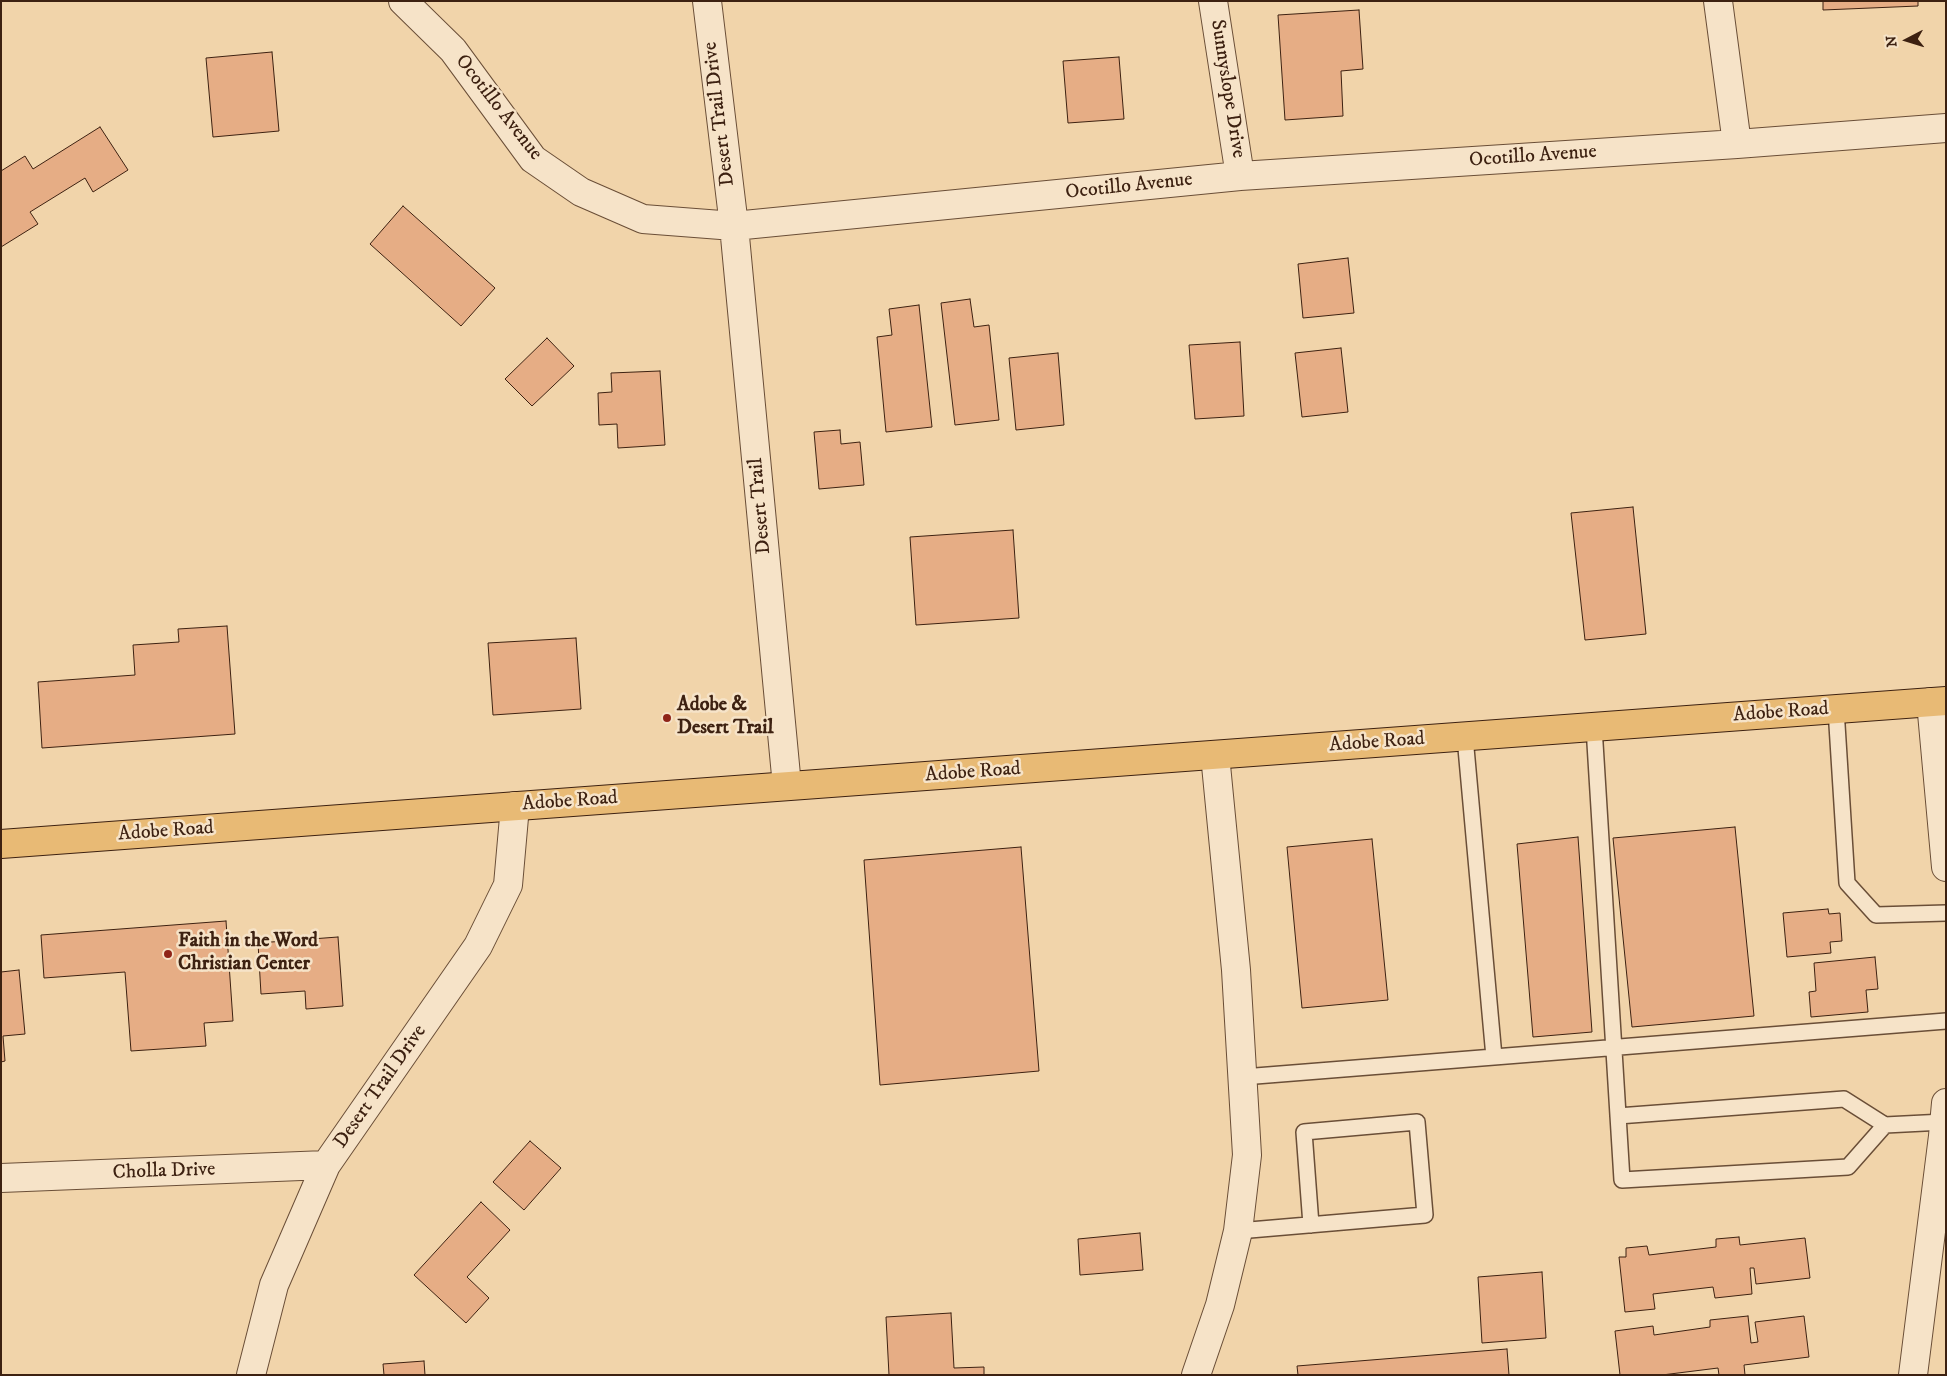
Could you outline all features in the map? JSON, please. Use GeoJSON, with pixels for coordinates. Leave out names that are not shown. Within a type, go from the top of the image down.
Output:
{"type":"FeatureCollection","features":[{"type":"Feature","properties":{"kind":"main road","name":"Adobe Road"},"geometry":{"type":"LineString","coordinates":[[1,844],[1938,702]]}},
{"type":"Feature","properties":{"kind":"street","name":"Ocotillo Avenue"},"geometry":{"type":"LineString","coordinates":[[403,1],[453,50],[533,159],[581,192],[643,218],[734,226],[1240,176],[1737,144],[1946,128]]}},
{"type":"Feature","properties":{"kind":"street","name":"Desert Trail Drive"},"geometry":{"type":"LineString","coordinates":[[707,1],[734,226]]}},
{"type":"Feature","properties":{"kind":"street","name":"Sunnyslope Drive"},"geometry":{"type":"LineString","coordinates":[[1213,1],[1240,176]]}},
{"type":"Feature","properties":{"kind":"street"},"geometry":{"type":"LineString","coordinates":[[1718,1],[1737,144]]}},
{"type":"Feature","properties":{"kind":"street","name":"Desert Trail"},"geometry":{"type":"LineString","coordinates":[[734,226],[787,786]]}},
{"type":"Feature","properties":{"kind":"street"},"geometry":{"type":"LineString","coordinates":[[1938,702],[1946,867]]}},
{"type":"Feature","properties":{"kind":"street"},"geometry":{"type":"LineString","coordinates":[[1196,1375],[1220,1304],[1238,1231],[1247,1155],[1236,970],[1215,755]]}},
{"type":"Feature","properties":{"kind":"street","name":"Desert Trail Drive"},"geometry":{"type":"LineString","coordinates":[[251,1375],[274,1285],[326,1165],[478,946],[508,885],[515,806]]}},
{"type":"Feature","properties":{"kind":"street"},"geometry":{"type":"LineString","coordinates":[[1912,1375],[1945,1113]]}},
{"type":"Feature","properties":{"kind":"street","name":"Cholla Drive"},"geometry":{"type":"LineString","coordinates":[[1,1178],[326,1165]]}},
{"type":"Feature","properties":{"kind":"lane"},"geometry":{"type":"LineString","coordinates":[[1836,709],[1847,883],[1876,915],[1946,913]]}},
{"type":"Feature","properties":{"kind":"lane"},"geometry":{"type":"LineString","coordinates":[[1594,727],[1622,1180],[1848,1167],[1885,1125],[1945,1113]]}},
{"type":"Feature","properties":{"kind":"lane"},"geometry":{"type":"LineString","coordinates":[[1465,737],[1494,1057]]}},
{"type":"Feature","properties":{"kind":"lane"},"geometry":{"type":"LineString","coordinates":[[1243,1077],[1946,1021]]}},
{"type":"Feature","properties":{"kind":"lane"},"geometry":{"type":"LineString","coordinates":[[1618,1116],[1844,1099],[1885,1125]]}},
{"type":"Feature","properties":{"kind":"lane"},"geometry":{"type":"LineString","coordinates":[[1238,1231],[1311,1225],[1425,1215],[1417,1122],[1304,1132],[1311,1225]]}},
{"type":"Feature","properties":{"kind":"building"},"geometry":{"type":"Polygon","coordinates":[[[1823,1],[1918,1],[1918,6],[1823,10],[1823,1]]]}},
{"type":"Feature","properties":{"kind":"building"},"geometry":{"type":"Polygon","coordinates":[[[1359,10],[1363,69],[1341,71],[1343,116],[1285,120],[1278,15],[1359,10]]]}},
{"type":"Feature","properties":{"kind":"building"},"geometry":{"type":"Polygon","coordinates":[[[272,52],[279,131],[213,137],[206,58],[272,52]]]}},
{"type":"Feature","properties":{"kind":"building"},"geometry":{"type":"Polygon","coordinates":[[[1119,57],[1124,119],[1068,123],[1063,61],[1119,57]]]}},
{"type":"Feature","properties":{"kind":"building"},"geometry":{"type":"Polygon","coordinates":[[[100,127],[128,170],[93,192],[85,178],[30,212],[38,224],[1,247],[1,171],[25,156],[33,169],[100,127]]]}},
{"type":"Feature","properties":{"kind":"building"},"geometry":{"type":"Polygon","coordinates":[[[403,206],[495,288],[461,326],[370,244],[403,206]]]}},
{"type":"Feature","properties":{"kind":"building"},"geometry":{"type":"Polygon","coordinates":[[[1348,258],[1354,313],[1303,318],[1298,264],[1348,258]]]}},
{"type":"Feature","properties":{"kind":"building"},"geometry":{"type":"Polygon","coordinates":[[[970,299],[974,327],[989,325],[999,420],[955,425],[941,303],[970,299]]]}},
{"type":"Feature","properties":{"kind":"building"},"geometry":{"type":"Polygon","coordinates":[[[919,305],[932,427],[886,432],[877,337],[892,335],[889,309],[919,305]]]}},
{"type":"Feature","properties":{"kind":"building"},"geometry":{"type":"Polygon","coordinates":[[[547,338],[574,366],[532,406],[505,379],[547,338]]]}},
{"type":"Feature","properties":{"kind":"building"},"geometry":{"type":"Polygon","coordinates":[[[1240,342],[1244,416],[1195,419],[1189,345],[1240,342]]]}},
{"type":"Feature","properties":{"kind":"building"},"geometry":{"type":"Polygon","coordinates":[[[1341,348],[1348,412],[1302,417],[1295,353],[1341,348]]]}},
{"type":"Feature","properties":{"kind":"building"},"geometry":{"type":"Polygon","coordinates":[[[1058,353],[1064,425],[1016,430],[1009,358],[1058,353]]]}},
{"type":"Feature","properties":{"kind":"building"},"geometry":{"type":"Polygon","coordinates":[[[660,371],[665,445],[618,448],[617,424],[599,425],[598,393],[612,392],[611,373],[660,371]]]}},
{"type":"Feature","properties":{"kind":"building"},"geometry":{"type":"Polygon","coordinates":[[[840,430],[841,444],[860,442],[864,485],[819,489],[814,432],[840,430]]]}},
{"type":"Feature","properties":{"kind":"building"},"geometry":{"type":"Polygon","coordinates":[[[1633,507],[1646,634],[1585,640],[1571,513],[1633,507]]]}},
{"type":"Feature","properties":{"kind":"building"},"geometry":{"type":"Polygon","coordinates":[[[1013,530],[1019,618],[916,625],[910,537],[1013,530]]]}},
{"type":"Feature","properties":{"kind":"building"},"geometry":{"type":"Polygon","coordinates":[[[227,626],[235,734],[42,748],[38,682],[135,675],[133,645],[179,642],[178,629],[227,626]]]}},
{"type":"Feature","properties":{"kind":"building"},"geometry":{"type":"Polygon","coordinates":[[[576,638],[581,709],[493,715],[488,643],[576,638]]]}},
{"type":"Feature","properties":{"kind":"building"},"geometry":{"type":"Polygon","coordinates":[[[1735,827],[1754,1016],[1632,1027],[1613,838],[1735,827]]]}},
{"type":"Feature","properties":{"kind":"building"},"geometry":{"type":"Polygon","coordinates":[[[1578,837],[1592,1032],[1533,1037],[1517,844],[1578,837]]]}},
{"type":"Feature","properties":{"kind":"building"},"geometry":{"type":"Polygon","coordinates":[[[1372,839],[1388,1000],[1302,1008],[1287,847],[1372,839]]]}},
{"type":"Feature","properties":{"kind":"building"},"geometry":{"type":"Polygon","coordinates":[[[1021,847],[1039,1071],[880,1085],[864,860],[1021,847]]]}},
{"type":"Feature","properties":{"kind":"building"},"geometry":{"type":"Polygon","coordinates":[[[1828,909],[1829,914],[1840,913],[1842,941],[1830,942],[1831,953],[1787,957],[1783,913],[1828,909]]]}},
{"type":"Feature","properties":{"kind":"building"},"geometry":{"type":"Polygon","coordinates":[[[226,921],[233,1021],[204,1023],[206,1046],[131,1051],[125,972],[44,978],[41,935],[226,921]]]}},
{"type":"Feature","properties":{"kind":"building"},"geometry":{"type":"Polygon","coordinates":[[[338,937],[343,1006],[306,1009],[305,991],[261,994],[258,943],[338,937]]]}},
{"type":"Feature","properties":{"kind":"building"},"geometry":{"type":"Polygon","coordinates":[[[1875,957],[1878,989],[1866,990],[1868,1012],[1811,1017],[1809,992],[1816,991],[1814,963],[1875,957]]]}},
{"type":"Feature","properties":{"kind":"building"},"geometry":{"type":"Polygon","coordinates":[[[19,970],[25,1034],[3,1036],[5,1061],[1,1062],[1,972],[19,970]]]}},
{"type":"Feature","properties":{"kind":"building"},"geometry":{"type":"Polygon","coordinates":[[[530,1141],[561,1168],[524,1210],[493,1182],[530,1141]]]}},
{"type":"Feature","properties":{"kind":"building"},"geometry":{"type":"Polygon","coordinates":[[[481,1202],[510,1230],[467,1277],[489,1298],[466,1323],[414,1275],[481,1202]]]}},
{"type":"Feature","properties":{"kind":"building"},"geometry":{"type":"Polygon","coordinates":[[[1140,1233],[1143,1270],[1080,1275],[1078,1239],[1140,1233]]]}},
{"type":"Feature","properties":{"kind":"building"},"geometry":{"type":"Polygon","coordinates":[[[1739,1237],[1740,1245],[1805,1238],[1810,1278],[1756,1284],[1754,1268],[1750,1268],[1752,1294],[1715,1298],[1713,1287],[1653,1294],[1655,1309],[1625,1312],[1619,1257],[1626,1257],[1626,1248],[1647,1246],[1649,1255],[1716,1247],[1716,1239],[1739,1237]]]}},
{"type":"Feature","properties":{"kind":"building"},"geometry":{"type":"Polygon","coordinates":[[[1542,1272],[1546,1338],[1482,1343],[1478,1277],[1542,1272]]]}},
{"type":"Feature","properties":{"kind":"building"},"geometry":{"type":"Polygon","coordinates":[[[951,1313],[954,1368],[984,1367],[984,1375],[889,1375],[886,1317],[951,1313]]]}},
{"type":"Feature","properties":{"kind":"building"},"geometry":{"type":"Polygon","coordinates":[[[1748,1316],[1751,1343],[1758,1342],[1755,1322],[1804,1316],[1809,1357],[1744,1365],[1745,1375],[1719,1375],[1718,1368],[1662,1375],[1620,1375],[1615,1331],[1653,1326],[1654,1335],[1710,1327],[1710,1320],[1748,1316]]]}},
{"type":"Feature","properties":{"kind":"building"},"geometry":{"type":"Polygon","coordinates":[[[1507,1349],[1509,1375],[1298,1375],[1297,1366],[1507,1349]]]}},
{"type":"Feature","properties":{"kind":"building"},"geometry":{"type":"Polygon","coordinates":[[[424,1361],[425,1375],[384,1375],[383,1364],[424,1361]]]}},
{"type":"Feature","properties":{"kind":"place","name":"Adobe & Desert Trail"},"geometry":{"type":"Point","coordinates":[667,718]}},
{"type":"Feature","properties":{"kind":"place","name":"Faith in the Word Christian Center"},"geometry":{"type":"Point","coordinates":[168,954]}}]}
